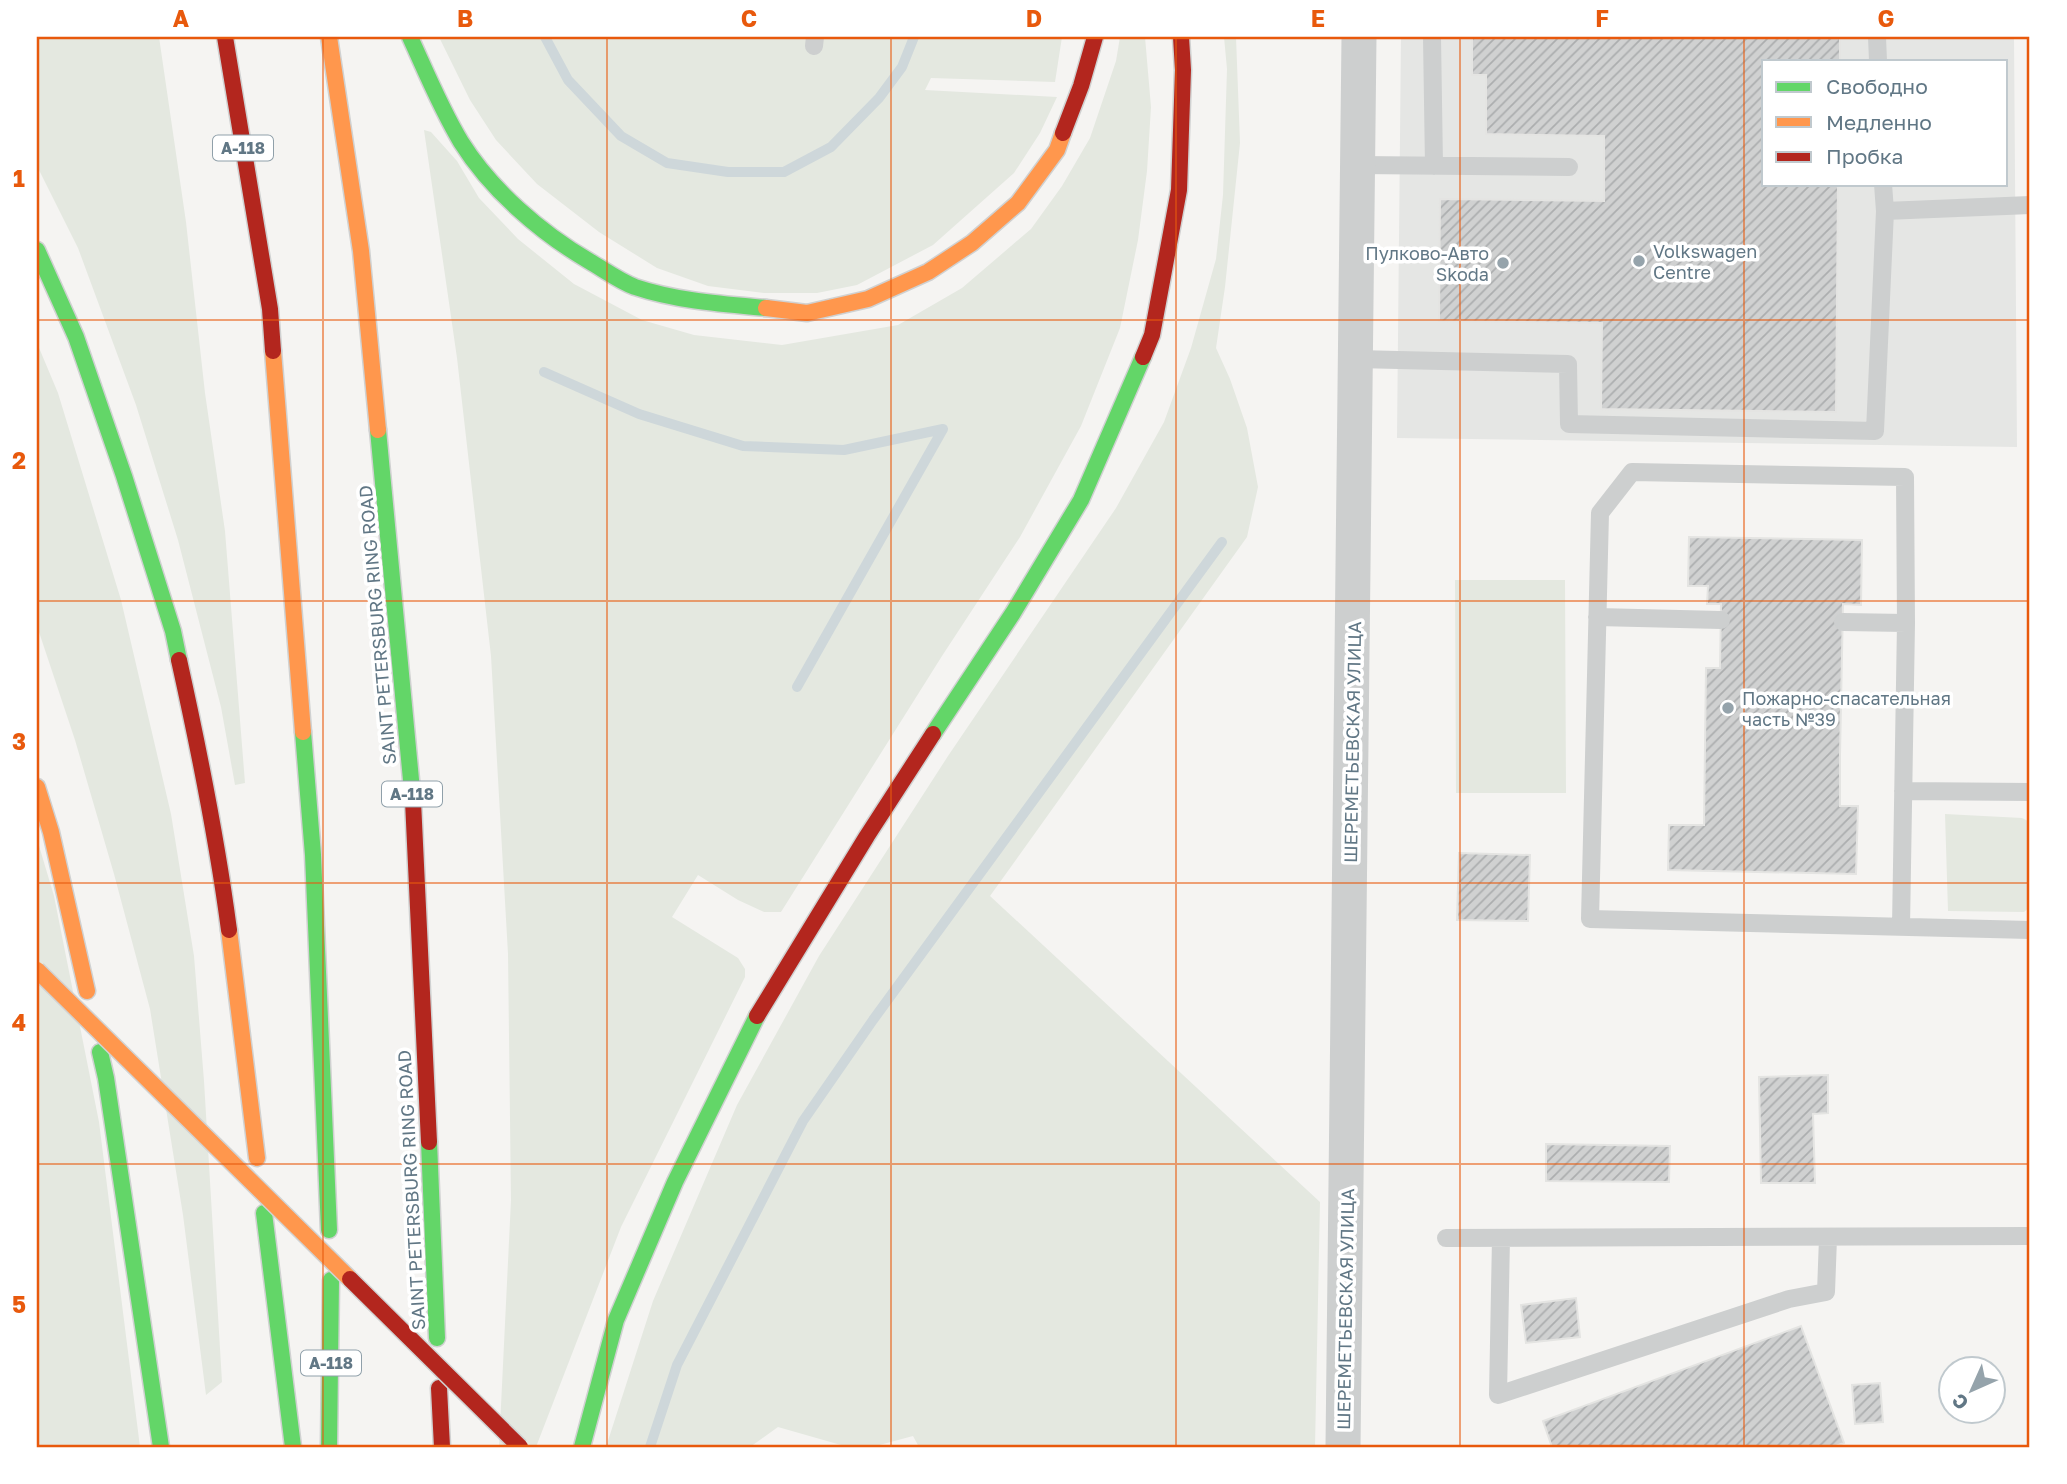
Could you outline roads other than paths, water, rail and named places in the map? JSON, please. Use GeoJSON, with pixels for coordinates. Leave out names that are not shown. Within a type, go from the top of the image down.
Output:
{"type":"FeatureCollection","features":[{"type":"Feature","properties":{"kind":"main road","name":"А-118"},"geometry":{"type":"LineString","coordinates":[[225,37],[270,309],[313,855],[329,1230]]}},
{"type":"Feature","properties":{"kind":"main road","name":"SAINT PETERSBURG RING ROAD"},"geometry":{"type":"LineString","coordinates":[[329,37],[361,251],[415,824],[437,1338]]}},
{"type":"Feature","properties":{"kind":"main road"},"geometry":{"type":"LineString","coordinates":[[410,37],[461,143],[488,177],[532,222],[579,255],[633,285],[690,300],[807,313],[868,299],[928,272],[972,243],[1018,203],[1057,150],[1082,86],[1094,41]]}},
{"type":"Feature","properties":{"kind":"main road"},"geometry":{"type":"LineString","coordinates":[[582,1447],[617,1320],[675,1182],[754,1021],[867,836],[1013,613],[1081,500],[1152,334],[1179,190],[1182,41]]}},
{"type":"Feature","properties":{"kind":"main road"},"geometry":{"type":"LineString","coordinates":[[37,250],[76,337],[173,631],[220,862],[257,1158]]}},
{"type":"Feature","properties":{"kind":"main road"},"geometry":{"type":"LineString","coordinates":[[37,788],[51,832],[87,991]]}},
{"type":"Feature","properties":{"kind":"main road"},"geometry":{"type":"LineString","coordinates":[[37,970],[520,1447]]}},
{"type":"Feature","properties":{"kind":"main road"},"geometry":{"type":"LineString","coordinates":[[100,1052],[162,1447]]}},
{"type":"Feature","properties":{"kind":"main road"},"geometry":{"type":"LineString","coordinates":[[264,1213],[293,1447]]}},
{"type":"Feature","properties":{"kind":"main road","name":"А-118"},"geometry":{"type":"LineString","coordinates":[[329,1447],[331,1280]]}},
{"type":"Feature","properties":{"kind":"main road"},"geometry":{"type":"LineString","coordinates":[[439,1388],[442,1447]]}},
{"type":"Feature","properties":{"kind":"street","name":"ШЕРЕМЕТЬЕВСКАЯ УЛИЦА"},"geometry":{"type":"LineString","coordinates":[[1343,1447],[1359,37]]}},
{"type":"Feature","properties":{"kind":"lane"},"geometry":{"type":"LineString","coordinates":[[1432,37],[1434,166]]}},
{"type":"Feature","properties":{"kind":"lane"},"geometry":{"type":"LineString","coordinates":[[1877,37],[1878,60]]}},
{"type":"Feature","properties":{"kind":"lane"},"geometry":{"type":"LineString","coordinates":[[1358,165],[1569,167]]}},
{"type":"Feature","properties":{"kind":"lane"},"geometry":{"type":"LineString","coordinates":[[1356,359],[1568,364],[1569,424],[1875,431],[1884,186]]}},
{"type":"Feature","properties":{"kind":"lane"},"geometry":{"type":"LineString","coordinates":[[1885,212],[2030,205]]}},
{"type":"Feature","properties":{"kind":"lane"},"geometry":{"type":"LineString","coordinates":[[1901,927],[1906,623],[1905,477],[1632,472],[1600,513],[1590,919],[1901,927],[2030,930]]}},
{"type":"Feature","properties":{"kind":"lane"},"geometry":{"type":"LineString","coordinates":[[1597,617],[1721,620]]}},
{"type":"Feature","properties":{"kind":"lane"},"geometry":{"type":"LineString","coordinates":[[1843,622],[1906,623]]}},
{"type":"Feature","properties":{"kind":"lane"},"geometry":{"type":"LineString","coordinates":[[1903,791],[2030,792]]}},
{"type":"Feature","properties":{"kind":"lane"},"geometry":{"type":"LineString","coordinates":[[1446,1238],[2030,1236]]}},
{"type":"Feature","properties":{"kind":"lane"},"geometry":{"type":"LineString","coordinates":[[1501,1238],[1498,1395],[1789,1299],[1826,1292],[1828,1238]]}},
{"type":"Feature","properties":{"kind":"waterway"},"geometry":{"type":"LineString","coordinates":[[545,37],[568,80],[621,136],[667,163],[728,172],[784,172],[831,147],[879,98],[902,67],[914,37]]}},
{"type":"Feature","properties":{"kind":"waterway"},"geometry":{"type":"LineString","coordinates":[[544,372],[639,414],[743,446],[844,450],[943,429],[797,687]]}},
{"type":"Feature","properties":{"kind":"waterway"},"geometry":{"type":"LineString","coordinates":[[650,1447],[677,1365],[803,1121],[873,1020],[1222,542]]}},
{"type":"Feature","properties":{"kind":"place","name":"Volkswagen Centre"},"geometry":{"type":"Point","coordinates":[1639,261]}},
{"type":"Feature","properties":{"kind":"place","name":"Пулково-Авто Skoda"},"geometry":{"type":"Point","coordinates":[1503,263]}},
{"type":"Feature","properties":{"kind":"place","name":"Пожарно-спасательная часть №39"},"geometry":{"type":"Point","coordinates":[1728,708]}}]}
